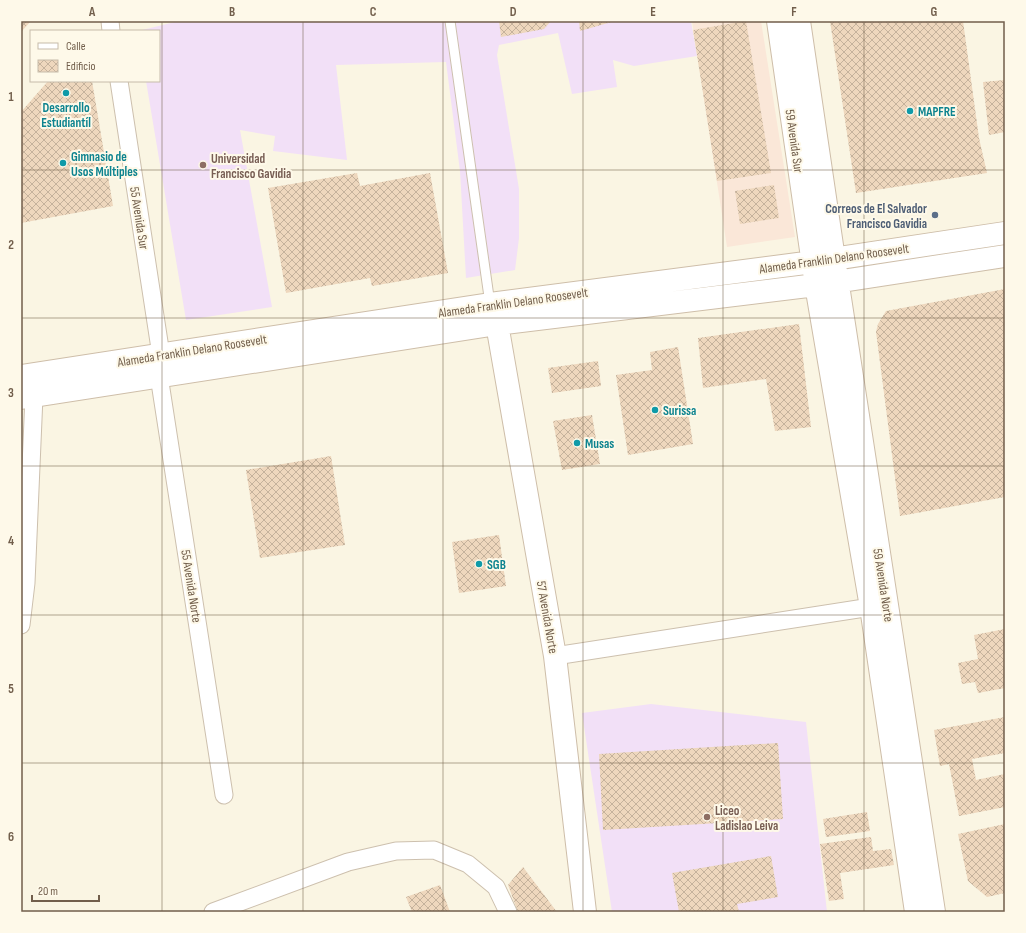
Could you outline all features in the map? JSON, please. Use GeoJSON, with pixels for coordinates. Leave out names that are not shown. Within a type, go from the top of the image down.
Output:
{"type":"FeatureCollection","features":[{"type":"Feature","properties":{"kind":"main road","name":"59 Avenida Sur"},"geometry":{"type":"LineString","coordinates":[[778,21],[813,262]]}},
{"type":"Feature","properties":{"kind":"main road","name":"59 Avenida Sur"},"geometry":{"type":"LineString","coordinates":[[799,21],[834,259]]}},
{"type":"Feature","properties":{"kind":"main road","name":"Alameda Franklin Delano Roosevelt"},"geometry":{"type":"LineString","coordinates":[[28,397],[160,366],[490,304],[813,262],[1005,233]]}},
{"type":"Feature","properties":{"kind":"main road","name":"Alameda Franklin Delano Roosevelt"},"geometry":{"type":"LineString","coordinates":[[21,376],[160,366],[816,285],[1005,256]]}},
{"type":"Feature","properties":{"kind":"main road","name":"59 Avenida Norte"},"geometry":{"type":"LineString","coordinates":[[834,259],[934,912]]}},
{"type":"Feature","properties":{"kind":"main road","name":"59 Avenida Norte"},"geometry":{"type":"LineString","coordinates":[[813,262],[871,607],[916,912]]}},
{"type":"Feature","properties":{"kind":"main road","name":"57 Avenida Norte"},"geometry":{"type":"LineString","coordinates":[[497,324],[555,656],[585,912]]}},
{"type":"Feature","properties":{"kind":"street","name":"55 Avenida Sur"},"geometry":{"type":"LineString","coordinates":[[119,82],[160,366]]}},
{"type":"Feature","properties":{"kind":"street","name":"55 Avenida Norte"},"geometry":{"type":"LineString","coordinates":[[160,366],[224,795]]}},
{"type":"Feature","properties":{"kind":"street"},"geometry":{"type":"LineString","coordinates":[[21,625],[26,583],[28,397]]}},
{"type":"Feature","properties":{"kind":"street"},"geometry":{"type":"LineString","coordinates":[[555,656],[871,607]]}},
{"type":"Feature","properties":{"kind":"street"},"geometry":{"type":"LineString","coordinates":[[213,912],[348,862],[396,851],[434,850],[468,864],[496,887],[508,912]]}},
{"type":"Feature","properties":{"kind":"lane"},"geometry":{"type":"LineString","coordinates":[[450,21],[490,304]]}},
{"type":"Feature","properties":{"kind":"shaded area","name":"Universidad Francisco Gavidia"},"geometry":{"type":"Polygon","coordinates":[[[179,21],[691,21],[697,56],[634,66],[613,60],[617,87],[572,94],[558,33],[499,45],[497,55],[519,189],[519,238],[515,270],[466,278],[460,171],[446,62],[336,65],[347,160],[273,151],[275,136],[240,130],[272,307],[186,320],[146,82],[160,82],[160,30],[142,30],[179,21]]]}},
{"type":"Feature","properties":{"kind":"shaded area"},"geometry":{"type":"Polygon","coordinates":[[[692,21],[761,21],[795,237],[727,247],[692,21]]]}},
{"type":"Feature","properties":{"kind":"shaded area","name":"Liceo Ladislao Leiva"},"geometry":{"type":"Polygon","coordinates":[[[651,704],[806,722],[827,912],[612,912],[582,713],[651,704]]]}},
{"type":"Feature","properties":{"kind":"building"},"geometry":{"type":"Polygon","coordinates":[[[21,21],[31,21],[21,32],[21,21]]]}},
{"type":"Feature","properties":{"kind":"building"},"geometry":{"type":"Polygon","coordinates":[[[499,21],[551,21],[544,29],[501,37],[499,21]]]}},
{"type":"Feature","properties":{"kind":"building"},"geometry":{"type":"Polygon","coordinates":[[[579,21],[615,21],[580,31],[579,21]]]}},
{"type":"Feature","properties":{"kind":"building"},"geometry":{"type":"Polygon","coordinates":[[[746,21],[771,173],[717,181],[693,30],[746,21]]]}},
{"type":"Feature","properties":{"kind":"building","name":"MAPFRE"},"geometry":{"type":"Polygon","coordinates":[[[830,21],[963,21],[979,138],[987,173],[856,193],[830,21]]]}},
{"type":"Feature","properties":{"kind":"building"},"geometry":{"type":"Polygon","coordinates":[[[1005,80],[1005,132],[989,135],[983,82],[1005,80]]]}},
{"type":"Feature","properties":{"kind":"building","name":"Gimnasio de Usos Múltiples"},"geometry":{"type":"Polygon","coordinates":[[[47,82],[92,82],[113,206],[21,223],[21,112],[47,82]]]}},
{"type":"Feature","properties":{"kind":"building"},"geometry":{"type":"Polygon","coordinates":[[[357,173],[360,186],[430,173],[448,273],[372,286],[370,278],[286,293],[268,188],[357,173]]]}},
{"type":"Feature","properties":{"kind":"building"},"geometry":{"type":"Polygon","coordinates":[[[774,185],[779,218],[740,224],[735,191],[774,185]]]}},
{"type":"Feature","properties":{"kind":"building"},"geometry":{"type":"Polygon","coordinates":[[[1005,289],[1005,497],[900,516],[876,332],[878,324],[886,311],[1005,289]]]}},
{"type":"Feature","properties":{"kind":"building"},"geometry":{"type":"Polygon","coordinates":[[[799,324],[811,427],[775,431],[766,379],[703,388],[698,338],[799,324]]]}},
{"type":"Feature","properties":{"kind":"building","name":"Surissa"},"geometry":{"type":"Polygon","coordinates":[[[678,347],[693,444],[628,455],[616,375],[652,370],[650,352],[678,347]]]}},
{"type":"Feature","properties":{"kind":"building"},"geometry":{"type":"Polygon","coordinates":[[[598,361],[601,386],[552,393],[548,368],[598,361]]]}},
{"type":"Feature","properties":{"kind":"building","name":"Musas"},"geometry":{"type":"Polygon","coordinates":[[[592,415],[600,464],[562,470],[553,421],[592,415]]]}},
{"type":"Feature","properties":{"kind":"building"},"geometry":{"type":"Polygon","coordinates":[[[331,456],[345,545],[260,558],[246,470],[331,456]]]}},
{"type":"Feature","properties":{"kind":"building","name":"SGB"},"geometry":{"type":"Polygon","coordinates":[[[499,535],[506,586],[459,593],[452,542],[499,535]]]}},
{"type":"Feature","properties":{"kind":"building"},"geometry":{"type":"Polygon","coordinates":[[[1005,629],[1005,688],[978,693],[975,682],[962,684],[958,663],[978,659],[974,635],[1005,629]]]}},
{"type":"Feature","properties":{"kind":"building"},"geometry":{"type":"Polygon","coordinates":[[[1005,717],[1005,753],[972,759],[976,780],[1005,774],[1005,807],[959,816],[949,764],[940,766],[934,730],[1005,717]]]}},
{"type":"Feature","properties":{"kind":"building"},"geometry":{"type":"Polygon","coordinates":[[[778,743],[783,819],[603,830],[599,754],[778,743]]]}},
{"type":"Feature","properties":{"kind":"building"},"geometry":{"type":"Polygon","coordinates":[[[867,812],[870,831],[826,837],[823,819],[867,812]]]}},
{"type":"Feature","properties":{"kind":"building"},"geometry":{"type":"Polygon","coordinates":[[[1005,824],[1005,893],[987,897],[968,881],[958,834],[1005,824]]]}},
{"type":"Feature","properties":{"kind":"building"},"geometry":{"type":"Polygon","coordinates":[[[871,837],[873,851],[891,849],[894,865],[840,873],[844,899],[829,901],[820,844],[871,837]]]}},
{"type":"Feature","properties":{"kind":"building"},"geometry":{"type":"Polygon","coordinates":[[[771,856],[778,897],[737,904],[739,912],[679,912],[672,873],[771,856]]]}},
{"type":"Feature","properties":{"kind":"building"},"geometry":{"type":"Polygon","coordinates":[[[523,867],[557,912],[518,912],[508,885],[523,867]]]}},
{"type":"Feature","properties":{"kind":"building"},"geometry":{"type":"Polygon","coordinates":[[[440,885],[450,912],[412,912],[406,897],[440,885]]]}},
{"type":"Feature","properties":{"kind":"place","name":"Desarrollo Estudiantíl"},"geometry":{"type":"Point","coordinates":[66,93]}},
{"type":"Feature","properties":{"kind":"place","name":"MAPFRE"},"geometry":{"type":"Point","coordinates":[910,111]}},
{"type":"Feature","properties":{"kind":"place","name":"Gimnasio de Usos Múltiples"},"geometry":{"type":"Point","coordinates":[63,163]}},
{"type":"Feature","properties":{"kind":"place","name":"Universidad Francisco Gavidia"},"geometry":{"type":"Point","coordinates":[203,165]}},
{"type":"Feature","properties":{"kind":"place","name":"Correos de El Salvador Francisco Gavidia"},"geometry":{"type":"Point","coordinates":[935,215]}},
{"type":"Feature","properties":{"kind":"place","name":"Surissa"},"geometry":{"type":"Point","coordinates":[655,410]}},
{"type":"Feature","properties":{"kind":"place","name":"Musas"},"geometry":{"type":"Point","coordinates":[577,443]}},
{"type":"Feature","properties":{"kind":"place","name":"SGB"},"geometry":{"type":"Point","coordinates":[479,564]}},
{"type":"Feature","properties":{"kind":"place","name":"Liceo Ladislao Leiva"},"geometry":{"type":"Point","coordinates":[707,817]}}]}
